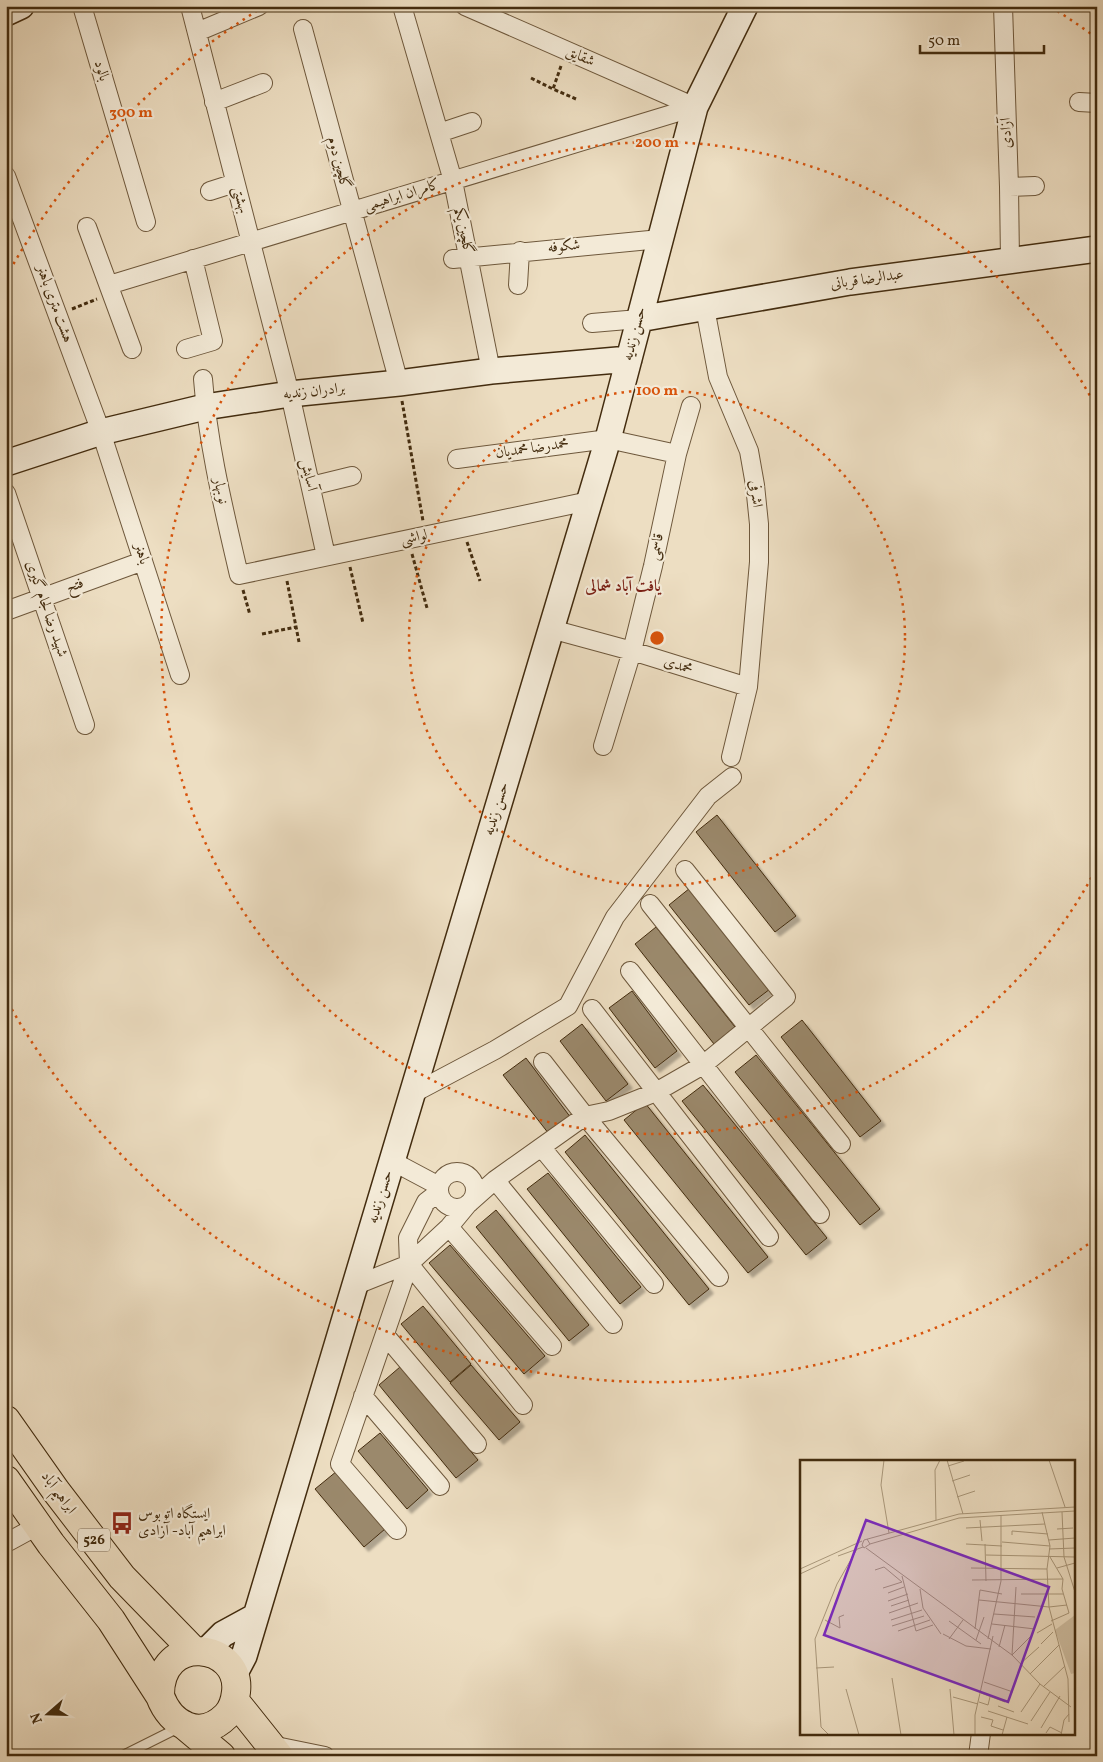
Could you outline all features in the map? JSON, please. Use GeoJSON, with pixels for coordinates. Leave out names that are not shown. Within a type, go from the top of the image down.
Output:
{"type":"FeatureCollection","features":[{"type":"Feature","properties":{"kind":"main road","name":"ابراهیم آباد"},"geometry":{"type":"LineString","coordinates":[[6,1420],[56,1491],[122,1577],[200,1651]]}},
{"type":"Feature","properties":{"kind":"main road","name":"526"},"geometry":{"type":"LineString","coordinates":[[6,1480],[111,1620],[160,1696]]}},
{"type":"Feature","properties":{"kind":"main road"},"geometry":{"type":"LineString","coordinates":[[221,1756],[184,1725],[173,1719],[165,1709],[160,1696],[160,1684],[164,1672],[171,1661],[182,1654],[200,1651],[218,1656],[228,1664],[235,1688],[275,1750]]}},
{"type":"Feature","properties":{"kind":"main road"},"geometry":{"type":"LineString","coordinates":[[184,1725],[196,1728],[209,1727],[220,1721],[230,1712],[235,1688]]}},
{"type":"Feature","properties":{"kind":"street"},"geometry":{"type":"LineString","coordinates":[[6,13],[21,6]]}},
{"type":"Feature","properties":{"kind":"street","name":"بالود"},"geometry":{"type":"LineString","coordinates":[[82,6],[146,222]]}},
{"type":"Feature","properties":{"kind":"street","name":"بهشتی"},"geometry":{"type":"LineString","coordinates":[[190,6],[290,394]]}},
{"type":"Feature","properties":{"kind":"street"},"geometry":{"type":"LineString","coordinates":[[197,32],[259,6]]}},
{"type":"Feature","properties":{"kind":"street","name":"گلچین یکم"},"geometry":{"type":"LineString","coordinates":[[402,6],[453,180],[461,258],[492,371]]}},
{"type":"Feature","properties":{"kind":"street","name":"شقایق"},"geometry":{"type":"LineString","coordinates":[[465,6],[695,107]]}},
{"type":"Feature","properties":{"kind":"street","name":"آزادی"},"geometry":{"type":"LineString","coordinates":[[1003,6],[1010,261]]}},
{"type":"Feature","properties":{"kind":"street","name":"حسن زندیه"},"geometry":{"type":"LineString","coordinates":[[235,1688],[608,439],[695,107],[743,7]]}},
{"type":"Feature","properties":{"kind":"street","name":"گلچین دوم"},"geometry":{"type":"LineString","coordinates":[[303,29],[399,384]]}},
{"type":"Feature","properties":{"kind":"street"},"geometry":{"type":"LineString","coordinates":[[214,102],[263,83]]}},
{"type":"Feature","properties":{"kind":"street"},"geometry":{"type":"LineString","coordinates":[[1079,102],[1097,103]]}},
{"type":"Feature","properties":{"kind":"street","name":"کامران ابراهیمی"},"geometry":{"type":"LineString","coordinates":[[111,289],[192,260],[695,107]]}},
{"type":"Feature","properties":{"kind":"street"},"geometry":{"type":"LineString","coordinates":[[439,132],[472,122]]}},
{"type":"Feature","properties":{"kind":"street","name":"هشت متری باهنر"},"geometry":{"type":"LineString","coordinates":[[6,176],[101,432]]}},
{"type":"Feature","properties":{"kind":"street"},"geometry":{"type":"LineString","coordinates":[[210,191],[235,183]]}},
{"type":"Feature","properties":{"kind":"street"},"geometry":{"type":"LineString","coordinates":[[1009,186],[1035,186]]}},
{"type":"Feature","properties":{"kind":"street"},"geometry":{"type":"LineString","coordinates":[[87,227],[132,349]]}},
{"type":"Feature","properties":{"kind":"street","name":"شکوفه"},"geometry":{"type":"LineString","coordinates":[[461,258],[660,239]]}},
{"type":"Feature","properties":{"kind":"street","name":"عبدالرضا قربانی"},"geometry":{"type":"LineString","coordinates":[[639,319],[850,282],[1097,249]]}},
{"type":"Feature","properties":{"kind":"street"},"geometry":{"type":"LineString","coordinates":[[518,284],[520,251]]}},
{"type":"Feature","properties":{"kind":"street"},"geometry":{"type":"LineString","coordinates":[[186,348],[213,342],[192,260]]}},
{"type":"Feature","properties":{"kind":"street","name":"اشرفی"},"geometry":{"type":"LineString","coordinates":[[705,308],[718,377],[749,450],[759,524],[759,562],[748,687],[731,758]]}},
{"type":"Feature","properties":{"kind":"street"},"geometry":{"type":"LineString","coordinates":[[592,323],[639,319]]}},
{"type":"Feature","properties":{"kind":"street","name":"برادران زندیه"},"geometry":{"type":"LineString","coordinates":[[6,463],[101,432],[205,407],[290,394],[399,384],[492,371],[629,359]]}},
{"type":"Feature","properties":{"kind":"street","name":"نوبهار"},"geometry":{"type":"LineString","coordinates":[[203,379],[205,407],[216,477],[238,575]]}},
{"type":"Feature","properties":{"kind":"street","name":"آسایش"},"geometry":{"type":"LineString","coordinates":[[290,394],[326,556]]}},
{"type":"Feature","properties":{"kind":"street","name":"قاسمی"},"geometry":{"type":"LineString","coordinates":[[603,746],[632,651],[653,566],[677,454],[691,406]]}},
{"type":"Feature","properties":{"kind":"street","name":"باهنر"},"geometry":{"type":"LineString","coordinates":[[101,432],[180,675]]}},
{"type":"Feature","properties":{"kind":"street","name":"محمدرضا محمدیان"},"geometry":{"type":"LineString","coordinates":[[457,459],[608,439],[677,454]]}},
{"type":"Feature","properties":{"kind":"street"},"geometry":{"type":"LineString","coordinates":[[311,486],[352,476]]}},
{"type":"Feature","properties":{"kind":"street","name":"شهید رضا لجام گیری"},"geometry":{"type":"LineString","coordinates":[[6,493],[85,725]]}},
{"type":"Feature","properties":{"kind":"street","name":"لواشی"},"geometry":{"type":"LineString","coordinates":[[238,575],[589,501]]}},
{"type":"Feature","properties":{"kind":"street","name":"فتح"},"geometry":{"type":"LineString","coordinates":[[6,611],[143,561]]}},
{"type":"Feature","properties":{"kind":"street","name":"محمدی"},"geometry":{"type":"LineString","coordinates":[[551,629],[632,651],[748,687]]}},
{"type":"Feature","properties":{"kind":"street"},"geometry":{"type":"LineString","coordinates":[[412,1094],[495,1050],[568,1006],[614,917],[708,796],[732,777]]}},
{"type":"Feature","properties":{"kind":"street"},"geometry":{"type":"LineString","coordinates":[[392,1161],[439,1189],[443,1202],[448,1206],[458,1208],[468,1204],[495,1180],[585,1116],[609,1111],[656,1092],[703,1065],[786,997],[685,870]]}},
{"type":"Feature","properties":{"kind":"street"},"geometry":{"type":"LineString","coordinates":[[650,904],[841,1144]]}},
{"type":"Feature","properties":{"kind":"street"},"geometry":{"type":"LineString","coordinates":[[630,971],[820,1214]]}},
{"type":"Feature","properties":{"kind":"street"},"geometry":{"type":"LineString","coordinates":[[592,1009],[769,1238]]}},
{"type":"Feature","properties":{"kind":"street"},"geometry":{"type":"LineString","coordinates":[[544,1062],[585,1116],[719,1277]]}},
{"type":"Feature","properties":{"kind":"street"},"geometry":{"type":"LineString","coordinates":[[542,1148],[654,1284]]}},
{"type":"Feature","properties":{"kind":"street"},"geometry":{"type":"LineString","coordinates":[[354,1286],[409,1264],[449,1227],[474,1194],[474,1188],[469,1177],[464,1174],[451,1173],[446,1176],[439,1189],[426,1202],[408,1238],[409,1264],[340,1464],[398,1530]]}},
{"type":"Feature","properties":{"kind":"street"},"geometry":{"type":"LineString","coordinates":[[495,1180],[613,1324]]}},
{"type":"Feature","properties":{"kind":"street"},"geometry":{"type":"LineString","coordinates":[[449,1227],[552,1346]]}},
{"type":"Feature","properties":{"kind":"street"},"geometry":{"type":"LineString","coordinates":[[409,1264],[523,1405]]}},
{"type":"Feature","properties":{"kind":"street"},"geometry":{"type":"LineString","coordinates":[[385,1335],[477,1444]]}},
{"type":"Feature","properties":{"kind":"street"},"geometry":{"type":"LineString","coordinates":[[363,1396],[440,1486]]}},
{"type":"Feature","properties":{"kind":"street"},"geometry":{"type":"LineString","coordinates":[[6,1543],[38,1525]]}},
{"type":"Feature","properties":{"kind":"street"},"geometry":{"type":"LineString","coordinates":[[200,1651],[223,1634],[256,1616]]}},
{"type":"Feature","properties":{"kind":"street"},"geometry":{"type":"LineString","coordinates":[[978,1756],[981,1734]]}},
{"type":"Feature","properties":{"kind":"street"},"geometry":{"type":"LineString","coordinates":[[275,1750],[325,1756]]}},
{"type":"Feature","properties":{"kind":"lane"},"geometry":{"type":"LineString","coordinates":[[122,1756],[184,1725]]}},
{"type":"Feature","properties":{"kind":"path"},"geometry":{"type":"LineString","coordinates":[[553,89],[566,51]]}},
{"type":"Feature","properties":{"kind":"path"},"geometry":{"type":"LineString","coordinates":[[531,78],[576,99]]}},
{"type":"Feature","properties":{"kind":"path"},"geometry":{"type":"LineString","coordinates":[[58,315],[111,289]]}},
{"type":"Feature","properties":{"kind":"path"},"geometry":{"type":"LineString","coordinates":[[399,384],[426,535]]}},
{"type":"Feature","properties":{"kind":"path"},"geometry":{"type":"LineString","coordinates":[[462,527],[480,582]]}},
{"type":"Feature","properties":{"kind":"path"},"geometry":{"type":"LineString","coordinates":[[408,539],[427,608]]}},
{"type":"Feature","properties":{"kind":"path"},"geometry":{"type":"LineString","coordinates":[[346,552],[363,623]]}},
{"type":"Feature","properties":{"kind":"path"},"geometry":{"type":"LineString","coordinates":[[283,565],[299,642]]}},
{"type":"Feature","properties":{"kind":"path"},"geometry":{"type":"LineString","coordinates":[[238,575],[250,615]]}},
{"type":"Feature","properties":{"kind":"path"},"geometry":{"type":"LineString","coordinates":[[262,634],[296,627]]}},
{"type":"Feature","properties":{"kind":"building"},"geometry":{"type":"Polygon","coordinates":[[[717,815],[796,916],[775,932],[696,832],[717,815]]]}},
{"type":"Feature","properties":{"kind":"building"},"geometry":{"type":"Polygon","coordinates":[[[690,888],[770,989],[749,1005],[669,905],[690,888]]]}},
{"type":"Feature","properties":{"kind":"building"},"geometry":{"type":"Polygon","coordinates":[[[656,927],[735,1027],[714,1044],[635,944],[656,927]]]}},
{"type":"Feature","properties":{"kind":"building"},"geometry":{"type":"Polygon","coordinates":[[[632,991],[677,1051],[655,1068],[609,1008],[632,991]]]}},
{"type":"Feature","properties":{"kind":"building"},"geometry":{"type":"Polygon","coordinates":[[[802,1020],[881,1121],[860,1137],[781,1037],[802,1020]]]}},
{"type":"Feature","properties":{"kind":"building"},"geometry":{"type":"Polygon","coordinates":[[[582,1024],[628,1084],[606,1101],[560,1041],[582,1024]]]}},
{"type":"Feature","properties":{"kind":"building"},"geometry":{"type":"Polygon","coordinates":[[[756,1055],[880,1209],[860,1225],[735,1072],[756,1055]]]}},
{"type":"Feature","properties":{"kind":"building"},"geometry":{"type":"Polygon","coordinates":[[[526,1058],[571,1118],[549,1134],[503,1075],[526,1058]]]}},
{"type":"Feature","properties":{"kind":"building"},"geometry":{"type":"Polygon","coordinates":[[[703,1085],[827,1238],[806,1255],[682,1101],[703,1085]]]}},
{"type":"Feature","properties":{"kind":"building"},"geometry":{"type":"Polygon","coordinates":[[[645,1103],[768,1257],[748,1273],[624,1120],[645,1103]]]}},
{"type":"Feature","properties":{"kind":"building"},"geometry":{"type":"Polygon","coordinates":[[[585,1135],[709,1289],[689,1305],[565,1152],[585,1135]]]}},
{"type":"Feature","properties":{"kind":"building"},"geometry":{"type":"Polygon","coordinates":[[[548,1173],[641,1287],[620,1304],[527,1189],[548,1173]]]}},
{"type":"Feature","properties":{"kind":"building"},"geometry":{"type":"Polygon","coordinates":[[[496,1210],[589,1325],[569,1341],[476,1227],[496,1210]]]}},
{"type":"Feature","properties":{"kind":"building"},"geometry":{"type":"Polygon","coordinates":[[[450,1245],[545,1356],[524,1374],[429,1263],[450,1245]]]}},
{"type":"Feature","properties":{"kind":"building"},"geometry":{"type":"Polygon","coordinates":[[[423,1306],[471,1364],[450,1382],[401,1324],[423,1306]]]}},
{"type":"Feature","properties":{"kind":"building"},"geometry":{"type":"Polygon","coordinates":[[[471,1365],[520,1422],[499,1440],[450,1383],[471,1365]]]}},
{"type":"Feature","properties":{"kind":"building"},"geometry":{"type":"Polygon","coordinates":[[[400,1367],[478,1460],[456,1478],[379,1385],[400,1367]]]}},
{"type":"Feature","properties":{"kind":"building"},"geometry":{"type":"Polygon","coordinates":[[[380,1433],[428,1490],[407,1509],[358,1451],[380,1433]]]}},
{"type":"Feature","properties":{"kind":"building"},"geometry":{"type":"Polygon","coordinates":[[[337,1471],[385,1529],[364,1547],[315,1489],[337,1471]]]}},
{"type":"Feature","properties":{"kind":"place","name":"ایستگاه اتوبوس ابراهیم آباد- آزادی"},"geometry":{"type":"Point","coordinates":[122,1523]}},
{"type":"Feature","properties":{"kind":"district","name":"یافت آباد شمالی"},"geometry":{"type":"Point","coordinates":[623,587]}}]}
